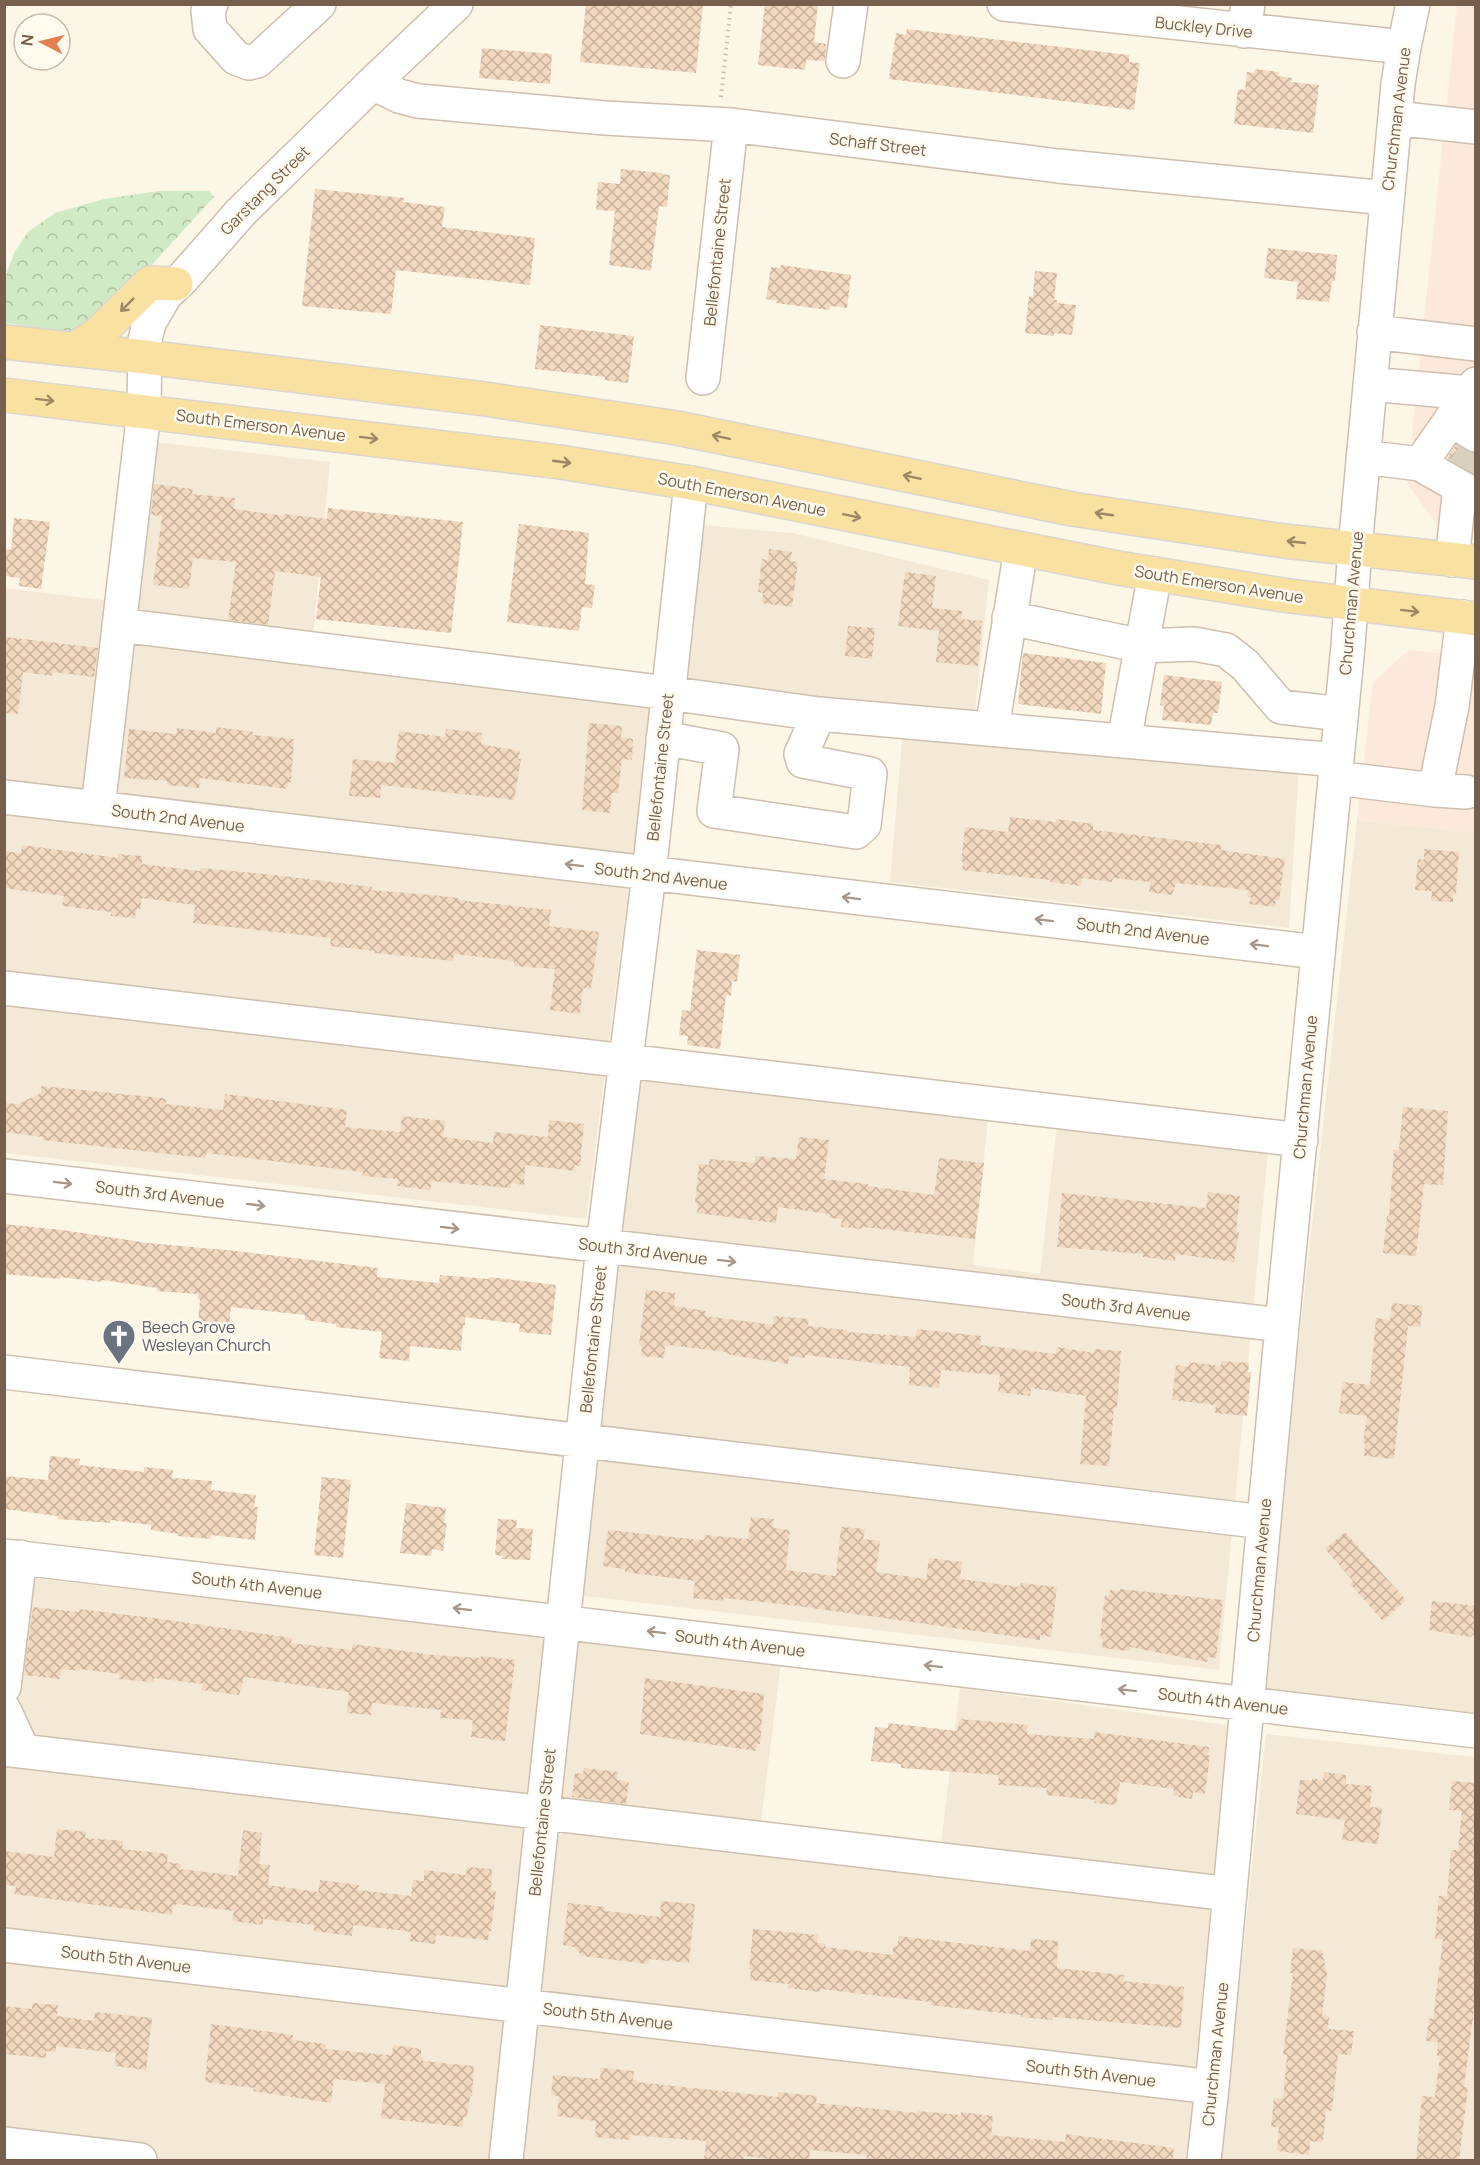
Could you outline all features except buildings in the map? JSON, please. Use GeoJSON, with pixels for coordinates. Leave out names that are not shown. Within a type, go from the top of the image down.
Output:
{"type":"FeatureCollection","features":[{"type":"Feature","properties":{"kind":"main road"},"geometry":{"type":"LineString","coordinates":[[75,349],[98,334],[150,283],[176,284]]}},
{"type":"Feature","properties":{"kind":"main road"},"geometry":{"type":"LineString","coordinates":[[4,342],[485,399],[677,428],[1072,509],[1284,541],[1464,561]]}},
{"type":"Feature","properties":{"kind":"main road","name":"South Emerson Avenue"},"geometry":{"type":"LineString","coordinates":[[4,395],[560,462],[692,483],[1155,574],[1352,604],[1469,618]]}},
{"type":"Feature","properties":{"kind":"street"},"geometry":{"type":"LineString","coordinates":[[211,4],[208,11],[210,29],[236,58],[249,63],[257,62],[319,4]]}},
{"type":"Feature","properties":{"kind":"street","name":"Garstang Street"},"geometry":{"type":"LineString","coordinates":[[98,808],[144,411],[145,340],[150,323],[166,294],[241,212],[456,4]]}},
{"type":"Feature","properties":{"kind":"street"},"geometry":{"type":"LineString","coordinates":[[843,61],[851,4]]}},
{"type":"Feature","properties":{"kind":"street","name":"Buckley Drive"},"geometry":{"type":"LineString","coordinates":[[1004,4],[1246,18],[1404,47]]}},
{"type":"Feature","properties":{"kind":"street","name":"Churchman Avenue"},"geometry":{"type":"LineString","coordinates":[[1204,2160],[1317,952],[1352,604],[1374,332],[1395,118],[1404,47],[1412,9]]}},
{"type":"Feature","properties":{"kind":"street","name":"Schaff Street"},"geometry":{"type":"LineString","coordinates":[[373,83],[399,96],[418,101],[605,118],[724,125],[1058,166],[1387,198]]}},
{"type":"Feature","properties":{"kind":"street"},"geometry":{"type":"LineString","coordinates":[[1395,118],[1476,127]]}},
{"type":"Feature","properties":{"kind":"street","name":"Bellefontaine Street"},"geometry":{"type":"LineString","coordinates":[[703,378],[724,125]]}},
{"type":"Feature","properties":{"kind":"street"},"geometry":{"type":"LineString","coordinates":[[1374,332],[1461,342],[1463,427],[1420,464]]}},
{"type":"Feature","properties":{"kind":"street"},"geometry":{"type":"LineString","coordinates":[[1370,384],[1462,389]]}},
{"type":"Feature","properties":{"kind":"street"},"geometry":{"type":"LineString","coordinates":[[1363,457],[1420,464],[1467,474],[1464,561]]}},
{"type":"Feature","properties":{"kind":"street","name":"Bellefontaine Street"},"geometry":{"type":"LineString","coordinates":[[506,2160],[603,1246],[649,874],[692,483]]}},
{"type":"Feature","properties":{"kind":"street"},"geometry":{"type":"LineString","coordinates":[[992,729],[1021,549]]}},
{"type":"Feature","properties":{"kind":"street"},"geometry":{"type":"LineString","coordinates":[[1124,741],[1155,574]]}},
{"type":"Feature","properties":{"kind":"street"},"geometry":{"type":"LineString","coordinates":[[1009,618],[1142,646],[1194,644],[1226,650],[1245,665],[1281,707],[1341,714]]}},
{"type":"Feature","properties":{"kind":"street"},"geometry":{"type":"LineString","coordinates":[[119,625],[819,714],[1124,741],[1336,769],[1450,791],[1452,706],[1469,618]]}},
{"type":"Feature","properties":{"kind":"street"},"geometry":{"type":"LineString","coordinates":[[663,738],[722,750],[714,811],[856,832],[864,825],[870,774],[803,761],[801,754],[819,714]]}},
{"type":"Feature","properties":{"kind":"street","name":"South 2nd Avenue"},"geometry":{"type":"LineString","coordinates":[[4,797],[1317,952]]}},
{"type":"Feature","properties":{"kind":"street"},"geometry":{"type":"LineString","coordinates":[[4,988],[1301,1140]]}},
{"type":"Feature","properties":{"kind":"street","name":"South 3rd Avenue"},"geometry":{"type":"LineString","coordinates":[[4,1176],[1282,1325]]}},
{"type":"Feature","properties":{"kind":"street"},"geometry":{"type":"LineString","coordinates":[[4,1372],[1264,1522]]}},
{"type":"Feature","properties":{"kind":"street"},"geometry":{"type":"LineString","coordinates":[[4,1687],[12,1556]]}},
{"type":"Feature","properties":{"kind":"street","name":"South 4th Avenue"},"geometry":{"type":"LineString","coordinates":[[12,1556],[1476,1731]]}},
{"type":"Feature","properties":{"kind":"street"},"geometry":{"type":"LineString","coordinates":[[4,1710],[19,1742],[12,1749]]}},
{"type":"Feature","properties":{"kind":"street"},"geometry":{"type":"LineString","coordinates":[[12,1749],[1230,1894]]}},
{"type":"Feature","properties":{"kind":"street","name":"South 5th Avenue"},"geometry":{"type":"LineString","coordinates":[[4,1945],[1212,2087]]}},
{"type":"Feature","properties":{"kind":"street"},"geometry":{"type":"LineString","coordinates":[[4,2144],[140,2160]]}},
{"type":"Feature","properties":{"kind":"path"},"geometry":{"type":"LineString","coordinates":[[724,125],[731,4]]}},
{"type":"Feature","properties":{"kind":"shaded area"},"geometry":{"type":"Polygon","coordinates":[[[1457,5],[1475,5],[1475,532],[1440,529],[1407,483],[1457,5]]]}},
{"type":"Feature","properties":{"kind":"shaded area"},"geometry":{"type":"Polygon","coordinates":[[[156,442],[330,462],[311,657],[653,698],[586,1219],[5,1153],[5,588],[135,604],[156,442]]]}},
{"type":"Feature","properties":{"kind":"shaded area"},"geometry":{"type":"Polygon","coordinates":[[[701,525],[792,533],[989,580],[974,721],[682,687],[701,525]]]}},
{"type":"Feature","properties":{"kind":"shaded area"},"geometry":{"type":"Polygon","coordinates":[[[1409,650],[1475,657],[1475,833],[1357,820],[1373,682],[1409,650]]]}},
{"type":"Feature","properties":{"kind":"shaded area"},"geometry":{"type":"Polygon","coordinates":[[[903,728],[1299,766],[1289,928],[890,882],[903,728]]]}},
{"type":"Feature","properties":{"kind":"shaded area"},"geometry":{"type":"Polygon","coordinates":[[[1357,820],[1475,833],[1475,1717],[1260,1694],[1357,820]]]}},
{"type":"Feature","properties":{"kind":"shaded area"},"geometry":{"type":"Polygon","coordinates":[[[638,1067],[989,1109],[973,1265],[1040,1274],[1058,1117],[1269,1141],[1219,1670],[576,1595],[638,1067]]]}},
{"type":"Feature","properties":{"kind":"shaded area"},"geometry":{"type":"Polygon","coordinates":[[[5,1575],[781,1663],[760,1830],[940,1852],[960,1688],[1227,1725],[1187,2160],[5,2160],[5,1575]]]}},
{"type":"Feature","properties":{"kind":"shaded area"},"geometry":{"type":"Polygon","coordinates":[[[1266,1734],[1475,1757],[1475,2160],[1221,2160],[1266,1734]]]}},
{"type":"Feature","properties":{"kind":"green space"},"geometry":{"type":"Polygon","coordinates":[[[159,191],[209,191],[214,197],[148,269],[76,334],[5,323],[7,272],[15,251],[29,231],[55,213],[104,199],[159,191]]]}},
{"type":"Feature","properties":{"kind":"tunnel"},"geometry":{"type":"LineString","coordinates":[[1462,474],[1475,451]]}},
{"type":"Feature","properties":{"kind":"place","name":"Beech Grove Wesleyan Church"},"geometry":{"type":"Point","coordinates":[119,1365]}}]}
